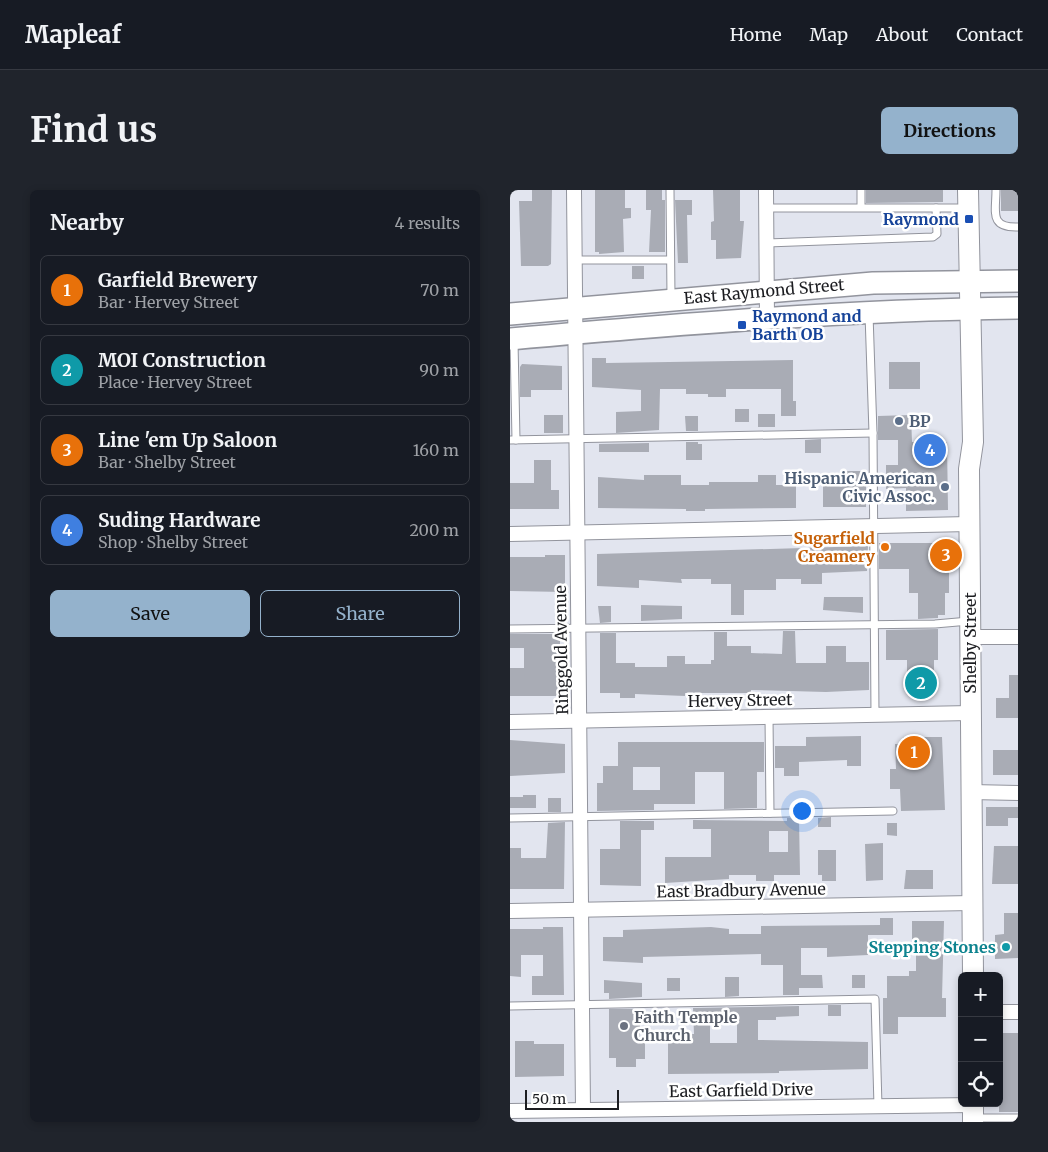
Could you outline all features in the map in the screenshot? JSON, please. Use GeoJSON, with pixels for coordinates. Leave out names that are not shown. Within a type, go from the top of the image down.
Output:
{"type":"FeatureCollection","features":[{"type":"Feature","properties":{"kind":"main road","name":"Shelby Street"},"geometry":{"type":"LineString","coordinates":[[968,199],[974,442],[969,469],[972,972]]}},
{"type":"Feature","properties":{"kind":"main road","name":"East Raymond Street"},"geometry":{"type":"LineString","coordinates":[[510,314],[767,290],[874,283],[1018,280]]}},
{"type":"Feature","properties":{"kind":"main road","name":"East Raymond Street"},"geometry":{"type":"LineString","coordinates":[[512,338],[868,312],[1018,308]]}},
{"type":"Feature","properties":{"kind":"street","name":"Ringgold Avenue"},"geometry":{"type":"LineString","coordinates":[[574,190],[583,1109]]}},
{"type":"Feature","properties":{"kind":"street"},"geometry":{"type":"LineString","coordinates":[[766,190],[767,318]]}},
{"type":"Feature","properties":{"kind":"street"},"geometry":{"type":"LineString","coordinates":[[510,534],[970,524]]}},
{"type":"Feature","properties":{"kind":"street"},"geometry":{"type":"LineString","coordinates":[[970,629],[1018,637]]}},
{"type":"Feature","properties":{"kind":"street","name":"Hervey Street"},"geometry":{"type":"LineString","coordinates":[[510,722],[971,713]]}},
{"type":"Feature","properties":{"kind":"street"},"geometry":{"type":"LineString","coordinates":[[971,792],[1018,793]]}},
{"type":"Feature","properties":{"kind":"street","name":"East Bradbury Avenue"},"geometry":{"type":"LineString","coordinates":[[510,911],[972,903]]}},
{"type":"Feature","properties":{"kind":"street"},"geometry":{"type":"LineString","coordinates":[[1003,1012],[1018,1012]]}},
{"type":"Feature","properties":{"kind":"street","name":"East Garfield Drive"},"geometry":{"type":"LineString","coordinates":[[510,1111],[878,1106],[973,1112]]}},
{"type":"Feature","properties":{"kind":"lane"},"geometry":{"type":"LineString","coordinates":[[670,190],[671,299]]}},
{"type":"Feature","properties":{"kind":"lane"},"geometry":{"type":"LineString","coordinates":[[861,190],[861,207]]}},
{"type":"Feature","properties":{"kind":"lane"},"geometry":{"type":"LineString","coordinates":[[996,190],[996,220],[1006,228],[1018,227]]}},
{"type":"Feature","properties":{"kind":"lane"},"geometry":{"type":"LineString","coordinates":[[766,208],[936,208],[968,199]]}},
{"type":"Feature","properties":{"kind":"lane"},"geometry":{"type":"LineString","coordinates":[[767,244],[934,237],[937,234],[936,208]]}},
{"type":"Feature","properties":{"kind":"lane"},"geometry":{"type":"LineString","coordinates":[[574,260],[670,260]]}},
{"type":"Feature","properties":{"kind":"lane"},"geometry":{"type":"LineString","coordinates":[[868,312],[873,433],[875,715]]}},
{"type":"Feature","properties":{"kind":"lane"},"geometry":{"type":"LineString","coordinates":[[512,338],[513,440],[873,433]]}},
{"type":"Feature","properties":{"kind":"lane"},"geometry":{"type":"LineString","coordinates":[[510,629],[935,624],[970,629]]}},
{"type":"Feature","properties":{"kind":"lane"},"geometry":{"type":"LineString","coordinates":[[769,717],[770,813]]}},
{"type":"Feature","properties":{"kind":"lane"},"geometry":{"type":"LineString","coordinates":[[510,818],[893,811]]}},
{"type":"Feature","properties":{"kind":"lane"},"geometry":{"type":"LineString","coordinates":[[510,1006],[875,999],[878,1106]]}},
{"type":"Feature","properties":{"kind":"lane"},"geometry":{"type":"LineString","coordinates":[[973,1112],[1018,1118]]}},
{"type":"Feature","properties":{"kind":"building"},"geometry":{"type":"Polygon","coordinates":[[[532,190],[552,190],[551,264],[548,266],[521,266],[519,201],[532,201],[532,190]]]}},
{"type":"Feature","properties":{"kind":"building"},"geometry":{"type":"Polygon","coordinates":[[[595,190],[625,190],[625,208],[631,208],[631,218],[623,219],[624,252],[599,254],[599,252],[595,252],[595,190]]]}},
{"type":"Feature","properties":{"kind":"building"},"geometry":{"type":"Polygon","coordinates":[[[646,190],[662,190],[662,200],[665,200],[665,252],[649,252],[651,210],[646,210],[646,190]]]}},
{"type":"Feature","properties":{"kind":"building"},"geometry":{"type":"Polygon","coordinates":[[[713,190],[740,190],[740,221],[744,221],[741,258],[716,259],[716,240],[711,240],[711,222],[714,221],[713,190]]]}},
{"type":"Feature","properties":{"kind":"building"},"geometry":{"type":"Polygon","coordinates":[[[866,190],[943,190],[943,202],[866,203],[866,190]]]}},
{"type":"Feature","properties":{"kind":"building"},"geometry":{"type":"Polygon","coordinates":[[[1001,190],[1018,190],[1018,211],[1001,211],[1001,190]]]}},
{"type":"Feature","properties":{"kind":"building"},"geometry":{"type":"Polygon","coordinates":[[[675,200],[692,200],[692,215],[687,215],[688,263],[678,263],[675,200]]]}},
{"type":"Feature","properties":{"kind":"building"},"geometry":{"type":"Polygon","coordinates":[[[632,266],[644,266],[644,279],[632,279],[632,266]]]}},
{"type":"Feature","properties":{"kind":"building"},"geometry":{"type":"Polygon","coordinates":[[[592,358],[606,358],[606,363],[793,360],[793,401],[796,401],[796,416],[781,416],[781,389],[726,389],[726,397],[708,397],[708,394],[686,394],[686,389],[660,389],[659,430],[616,433],[616,412],[641,411],[641,390],[592,387],[592,358]]]}},
{"type":"Feature","properties":{"kind":"building"},"geometry":{"type":"Polygon","coordinates":[[[889,362],[920,362],[920,389],[889,389],[889,362]]]}},
{"type":"Feature","properties":{"kind":"building"},"geometry":{"type":"Polygon","coordinates":[[[522,364],[562,366],[562,390],[531,390],[531,397],[520,397],[520,367],[522,364]]]}},
{"type":"Feature","properties":{"kind":"building"},"geometry":{"type":"Polygon","coordinates":[[[735,409],[749,409],[749,422],[735,422],[735,409]]]}},
{"type":"Feature","properties":{"kind":"building"},"geometry":{"type":"Polygon","coordinates":[[[758,414],[775,414],[775,427],[758,427],[758,414]]]}},
{"type":"Feature","properties":{"kind":"building"},"geometry":{"type":"Polygon","coordinates":[[[544,415],[563,415],[563,433],[544,433],[544,415]]]}},
{"type":"Feature","properties":{"kind":"building"},"geometry":{"type":"Polygon","coordinates":[[[911,415],[912,442],[947,442],[948,510],[906,511],[906,488],[886,489],[886,465],[898,465],[898,440],[878,440],[878,416],[911,415]]]}},
{"type":"Feature","properties":{"kind":"building"},"geometry":{"type":"Polygon","coordinates":[[[685,416],[698,416],[698,431],[686,431],[685,416]]]}},
{"type":"Feature","properties":{"kind":"building"},"geometry":{"type":"Polygon","coordinates":[[[821,439],[821,453],[805,453],[805,440],[821,439]]]}},
{"type":"Feature","properties":{"kind":"building"},"geometry":{"type":"Polygon","coordinates":[[[686,442],[702,444],[702,460],[686,460],[686,442]]]}},
{"type":"Feature","properties":{"kind":"building"},"geometry":{"type":"Polygon","coordinates":[[[649,443],[649,452],[599,452],[599,444],[649,443]]]}},
{"type":"Feature","properties":{"kind":"building"},"geometry":{"type":"Polygon","coordinates":[[[534,460],[551,460],[551,490],[559,490],[559,509],[510,509],[510,483],[534,483],[534,460]]]}},
{"type":"Feature","properties":{"kind":"building"},"geometry":{"type":"Polygon","coordinates":[[[847,471],[866,471],[866,507],[823,507],[823,477],[847,477],[847,471]]]}},
{"type":"Feature","properties":{"kind":"building"},"geometry":{"type":"Polygon","coordinates":[[[644,475],[681,475],[681,485],[709,485],[709,482],[758,482],[758,475],[776,475],[776,485],[796,485],[796,508],[686,511],[686,509],[598,508],[598,477],[644,480],[644,475]]]}},
{"type":"Feature","properties":{"kind":"building"},"geometry":{"type":"Polygon","coordinates":[[[879,543],[944,543],[949,548],[949,593],[945,593],[945,615],[938,615],[938,618],[918,619],[918,593],[909,593],[909,569],[879,569],[879,543]]]}},
{"type":"Feature","properties":{"kind":"building"},"geometry":{"type":"Polygon","coordinates":[[[868,546],[867,571],[822,573],[822,584],[801,584],[801,579],[776,579],[776,590],[744,590],[744,615],[731,615],[731,584],[711,584],[711,579],[681,579],[682,583],[639,580],[639,588],[597,586],[597,554],[868,546]]]}},
{"type":"Feature","properties":{"kind":"building"},"geometry":{"type":"Polygon","coordinates":[[[545,555],[565,555],[565,592],[510,591],[510,557],[545,557],[545,555]]]}},
{"type":"Feature","properties":{"kind":"building"},"geometry":{"type":"Polygon","coordinates":[[[824,597],[863,597],[863,613],[823,610],[824,597]]]}},
{"type":"Feature","properties":{"kind":"building"},"geometry":{"type":"Polygon","coordinates":[[[641,605],[682,606],[682,619],[641,621],[641,605]]]}},
{"type":"Feature","properties":{"kind":"building"},"geometry":{"type":"Polygon","coordinates":[[[598,606],[611,606],[611,622],[600,623],[598,606]]]}},
{"type":"Feature","properties":{"kind":"building"},"geometry":{"type":"Polygon","coordinates":[[[938,629],[938,660],[934,660],[934,692],[907,692],[907,660],[886,660],[886,630],[938,629]]]}},
{"type":"Feature","properties":{"kind":"building"},"geometry":{"type":"Polygon","coordinates":[[[783,631],[795,631],[796,663],[826,663],[826,646],[846,646],[846,662],[869,662],[869,690],[826,692],[751,690],[751,693],[685,693],[685,696],[635,694],[635,698],[620,698],[620,693],[600,693],[600,633],[616,633],[616,663],[635,663],[635,667],[667,667],[667,656],[685,656],[685,664],[711,664],[711,660],[714,660],[714,632],[727,632],[727,646],[751,646],[751,653],[782,654],[783,631]]]}},
{"type":"Feature","properties":{"kind":"building"},"geometry":{"type":"Polygon","coordinates":[[[510,634],[560,634],[560,663],[566,663],[566,696],[510,696],[510,668],[524,668],[524,648],[510,648],[510,634]]]}},
{"type":"Feature","properties":{"kind":"building"},"geometry":{"type":"Polygon","coordinates":[[[1009,675],[1018,675],[1018,718],[996,718],[996,698],[1009,698],[1009,675]]]}},
{"type":"Feature","properties":{"kind":"building"},"geometry":{"type":"Polygon","coordinates":[[[861,736],[861,766],[847,766],[847,760],[799,762],[799,776],[784,776],[784,768],[775,768],[775,746],[806,746],[806,737],[861,736]]]}},
{"type":"Feature","properties":{"kind":"building"},"geometry":{"type":"Polygon","coordinates":[[[903,737],[942,737],[945,810],[901,811],[900,789],[890,789],[890,769],[896,769],[895,744],[903,744],[903,737]]]}},
{"type":"Feature","properties":{"kind":"building"},"geometry":{"type":"Polygon","coordinates":[[[510,740],[565,744],[565,773],[510,776],[510,740]]]}},
{"type":"Feature","properties":{"kind":"building"},"geometry":{"type":"Polygon","coordinates":[[[618,742],[764,742],[764,772],[757,772],[757,808],[724,809],[724,772],[695,772],[695,804],[654,804],[654,810],[597,811],[597,783],[603,783],[603,766],[618,766],[618,742]],[[633,767],[633,790],[660,790],[660,767],[633,767]]]}},
{"type":"Feature","properties":{"kind":"building"},"geometry":{"type":"Polygon","coordinates":[[[993,750],[1018,750],[1018,775],[993,775],[993,750]]]}},
{"type":"Feature","properties":{"kind":"building"},"geometry":{"type":"Polygon","coordinates":[[[523,795],[536,795],[536,808],[510,808],[510,797],[523,797],[523,795]]]}},
{"type":"Feature","properties":{"kind":"building"},"geometry":{"type":"Polygon","coordinates":[[[548,798],[561,798],[561,812],[548,812],[548,798]]]}},
{"type":"Feature","properties":{"kind":"building"},"geometry":{"type":"Polygon","coordinates":[[[986,807],[1018,807],[1018,818],[1008,818],[1008,826],[986,826],[986,807]]]}},
{"type":"Feature","properties":{"kind":"building"},"geometry":{"type":"Polygon","coordinates":[[[831,817],[831,827],[818,827],[818,818],[831,817]]]}},
{"type":"Feature","properties":{"kind":"building"},"geometry":{"type":"Polygon","coordinates":[[[787,818],[799,818],[800,875],[774,875],[774,881],[756,881],[756,875],[729,875],[729,879],[665,883],[665,857],[711,857],[711,829],[693,829],[693,820],[787,821],[787,818]],[[769,831],[769,852],[788,852],[788,831],[769,831]]]}},
{"type":"Feature","properties":{"kind":"building"},"geometry":{"type":"Polygon","coordinates":[[[620,821],[654,821],[654,830],[641,830],[641,886],[600,885],[600,849],[620,849],[620,821]]]}},
{"type":"Feature","properties":{"kind":"building"},"geometry":{"type":"Polygon","coordinates":[[[565,822],[564,889],[510,889],[510,848],[521,848],[521,858],[546,858],[548,823],[565,822]]]}},
{"type":"Feature","properties":{"kind":"building"},"geometry":{"type":"Polygon","coordinates":[[[887,823],[897,823],[897,836],[887,835],[887,823]]]}},
{"type":"Feature","properties":{"kind":"building"},"geometry":{"type":"Polygon","coordinates":[[[883,843],[883,880],[866,881],[865,844],[883,843]]]}},
{"type":"Feature","properties":{"kind":"building"},"geometry":{"type":"Polygon","coordinates":[[[994,846],[1018,846],[1018,884],[992,884],[994,846]]]}},
{"type":"Feature","properties":{"kind":"building"},"geometry":{"type":"Polygon","coordinates":[[[818,850],[836,850],[836,881],[822,881],[822,875],[818,875],[818,850]]]}},
{"type":"Feature","properties":{"kind":"building"},"geometry":{"type":"Polygon","coordinates":[[[906,870],[933,870],[933,889],[904,889],[906,870]]]}},
{"type":"Feature","properties":{"kind":"building","name":"Stepping Stones"},"geometry":{"type":"Polygon","coordinates":[[[1004,913],[1018,913],[1018,958],[995,959],[995,935],[1004,934],[1004,913]]]}},
{"type":"Feature","properties":{"kind":"building"},"geometry":{"type":"Polygon","coordinates":[[[880,918],[893,918],[893,935],[868,935],[868,955],[827,957],[827,948],[801,948],[801,975],[822,975],[823,988],[799,988],[799,995],[783,995],[783,965],[761,965],[761,954],[643,957],[643,963],[603,961],[603,937],[623,937],[623,930],[711,927],[729,929],[729,934],[761,934],[761,926],[880,925],[880,918]]]}},
{"type":"Feature","properties":{"kind":"building"},"geometry":{"type":"Polygon","coordinates":[[[912,921],[944,921],[942,998],[946,998],[946,1017],[898,1017],[898,1034],[883,1034],[883,998],[887,998],[887,976],[909,976],[909,971],[916,971],[916,939],[912,939],[912,921]]]}},
{"type":"Feature","properties":{"kind":"building"},"geometry":{"type":"Polygon","coordinates":[[[543,927],[563,927],[564,995],[532,995],[532,976],[543,976],[543,955],[521,955],[521,977],[510,976],[510,929],[543,929],[543,927]]]}},
{"type":"Feature","properties":{"kind":"building"},"geometry":{"type":"Polygon","coordinates":[[[852,975],[865,975],[865,988],[852,988],[852,975]]]}},
{"type":"Feature","properties":{"kind":"building"},"geometry":{"type":"Polygon","coordinates":[[[725,977],[739,977],[739,996],[725,997],[725,977]]]}},
{"type":"Feature","properties":{"kind":"building"},"geometry":{"type":"Polygon","coordinates":[[[667,978],[680,978],[680,991],[667,991],[667,978]]]}},
{"type":"Feature","properties":{"kind":"building"},"geometry":{"type":"Polygon","coordinates":[[[604,980],[642,983],[642,997],[609,999],[609,993],[604,993],[604,980]]]}},
{"type":"Feature","properties":{"kind":"building"},"geometry":{"type":"Polygon","coordinates":[[[828,1005],[841,1005],[841,1016],[828,1016],[828,1005]]]}},
{"type":"Feature","properties":{"kind":"building"},"geometry":{"type":"Polygon","coordinates":[[[799,1006],[799,1016],[776,1017],[776,1020],[758,1020],[758,1040],[868,1042],[868,1069],[779,1071],[779,1073],[668,1074],[668,1034],[694,1034],[693,1008],[799,1006]],[[710,1018],[710,1043],[737,1043],[737,1018],[710,1018]]]}},
{"type":"Feature","properties":{"kind":"building","name":"Faith Temple Church"},"geometry":{"type":"Polygon","coordinates":[[[609,1009],[640,1009],[640,1040],[645,1040],[645,1059],[636,1059],[636,1067],[616,1067],[616,1058],[609,1058],[609,1009]]]}},
{"type":"Feature","properties":{"kind":"building"},"geometry":{"type":"Polygon","coordinates":[[[1003,1033],[1018,1033],[1018,1112],[999,1112],[999,1107],[1003,1107],[1003,1033]]]}},
{"type":"Feature","properties":{"kind":"building"},"geometry":{"type":"Polygon","coordinates":[[[515,1041],[534,1041],[534,1044],[564,1044],[564,1076],[515,1077],[515,1041]]]}},
{"type":"Feature","properties":{"kind":"place","name":"Raymond"},"geometry":{"type":"Point","coordinates":[969,219]}},
{"type":"Feature","properties":{"kind":"place","name":"Raymond and Barth OB"},"geometry":{"type":"Point","coordinates":[742,325]}},
{"type":"Feature","properties":{"kind":"place","name":"BP"},"geometry":{"type":"Point","coordinates":[899,421]}},
{"type":"Feature","properties":{"kind":"place","name":"Suding Hardware"},"geometry":{"type":"Point","coordinates":[930,450]}},
{"type":"Feature","properties":{"kind":"place","name":"Hispanic American Civic Assoc."},"geometry":{"type":"Point","coordinates":[945,487]}},
{"type":"Feature","properties":{"kind":"place","name":"Sugarfield Creamery"},"geometry":{"type":"Point","coordinates":[885,547]}},
{"type":"Feature","properties":{"kind":"place","name":"Line 'em Up Saloon"},"geometry":{"type":"Point","coordinates":[946,555]}},
{"type":"Feature","properties":{"kind":"place","name":"MOI Construction"},"geometry":{"type":"Point","coordinates":[921,683]}},
{"type":"Feature","properties":{"kind":"place","name":"Garfield Brewery"},"geometry":{"type":"Point","coordinates":[914,752]}},
{"type":"Feature","properties":{"kind":"place","name":"Stepping Stones"},"geometry":{"type":"Point","coordinates":[1006,947]}},
{"type":"Feature","properties":{"kind":"place","name":"Faith Temple Church"},"geometry":{"type":"Point","coordinates":[624,1026]}}]}
